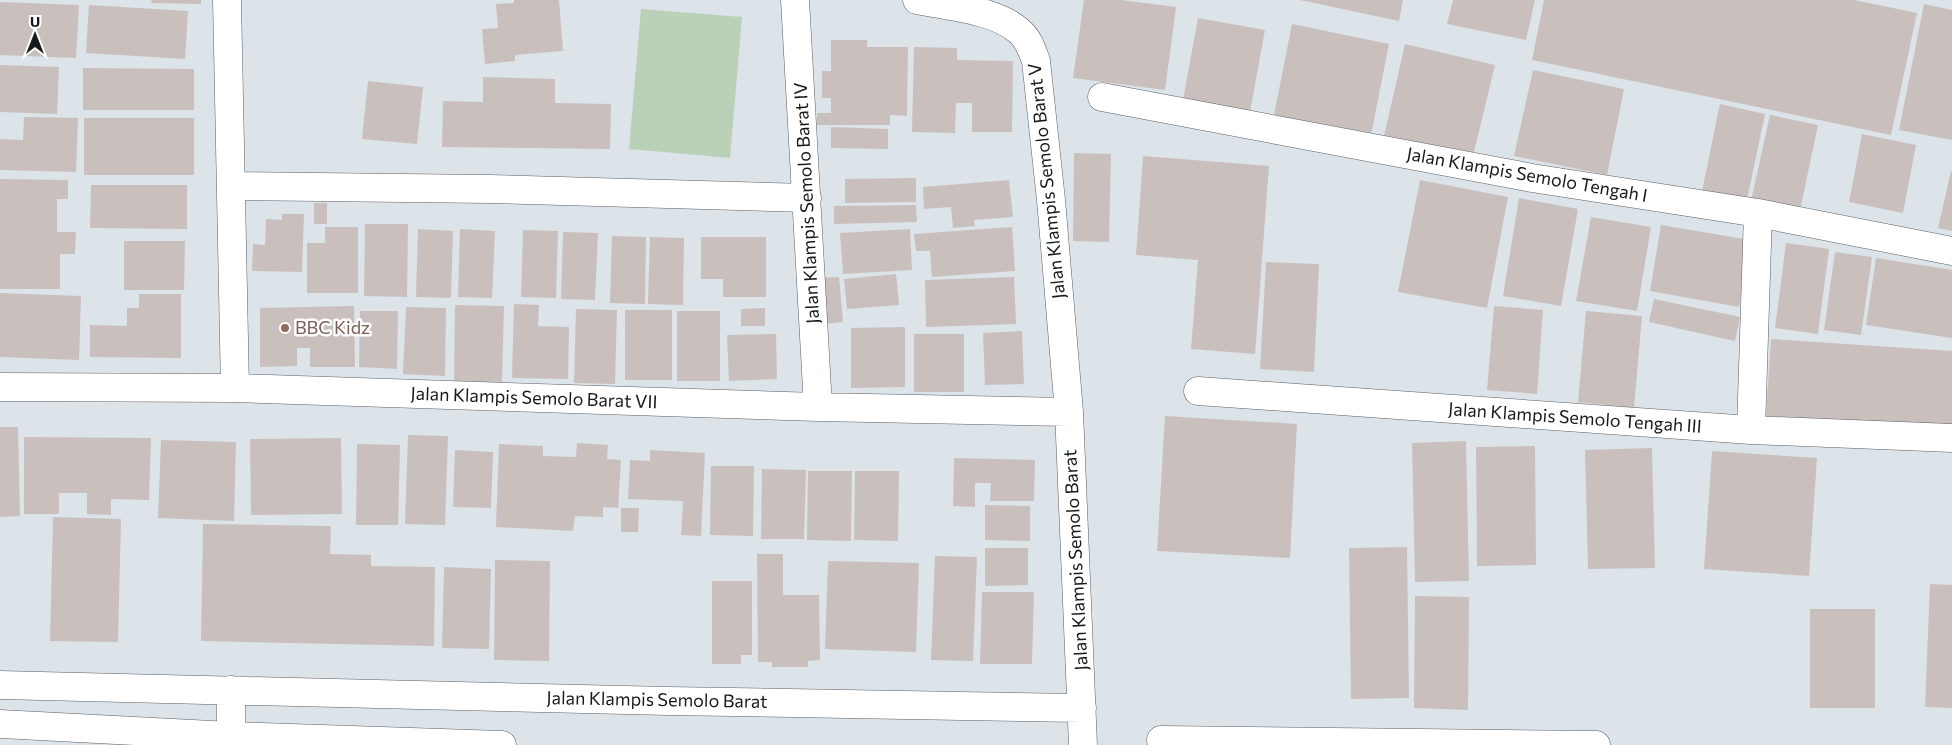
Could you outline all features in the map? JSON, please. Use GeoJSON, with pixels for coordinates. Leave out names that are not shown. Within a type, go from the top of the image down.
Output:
{"type":"FeatureCollection","features":[{"type":"Feature","properties":{"kind":"street"},"geometry":{"type":"LineString","coordinates":[[227,0],[235,388]]}},
{"type":"Feature","properties":{"kind":"street","name":"Jalan Klampis Semolo Barat IV"},"geometry":{"type":"LineString","coordinates":[[795,0],[818,407]]}},
{"type":"Feature","properties":{"kind":"street","name":"Jalan Klampis Semolo Barat V"},"geometry":{"type":"LineString","coordinates":[[917,0],[1005,21],[1020,31],[1030,46],[1036,61],[1050,190],[1069,412]]}},
{"type":"Feature","properties":{"kind":"street","name":"Jalan Klampis Semolo Tengah I"},"geometry":{"type":"LineString","coordinates":[[1102,97],[1532,178],[1758,213],[1952,251]]}},
{"type":"Feature","properties":{"kind":"street"},"geometry":{"type":"LineString","coordinates":[[231,186],[489,189],[807,198]]}},
{"type":"Feature","properties":{"kind":"street"},"geometry":{"type":"LineString","coordinates":[[1751,430],[1758,213]]}},
{"type":"Feature","properties":{"kind":"street","name":"Jalan Klampis Semolo Barat VII"},"geometry":{"type":"LineString","coordinates":[[0,387],[235,388],[818,407],[1069,412]]}},
{"type":"Feature","properties":{"kind":"street","name":"Jalan Klampis Semolo Tengah III"},"geometry":{"type":"LineString","coordinates":[[1198,391],[1751,430],[1952,438]]}},
{"type":"Feature","properties":{"kind":"street","name":"Jalan Klampis Semolo Barat"},"geometry":{"type":"LineString","coordinates":[[1069,412],[1083,745]]}},
{"type":"Feature","properties":{"kind":"street","name":"Jalan Klampis Semolo Barat"},"geometry":{"type":"LineString","coordinates":[[0,685],[668,701],[1082,708]]}},
{"type":"Feature","properties":{"kind":"street"},"geometry":{"type":"LineString","coordinates":[[231,690],[231,741]]}},
{"type":"Feature","properties":{"kind":"street"},"geometry":{"type":"LineString","coordinates":[[0,724],[231,741],[502,745]]}},
{"type":"Feature","properties":{"kind":"street"},"geometry":{"type":"LineString","coordinates":[[1161,740],[1596,745]]}},
{"type":"Feature","properties":{"kind":"green space"},"geometry":{"type":"Polygon","coordinates":[[[641,9],[742,17],[730,158],[629,149],[641,9]]]}},
{"type":"Feature","properties":{"kind":"building"},"geometry":{"type":"Polygon","coordinates":[[[152,0],[201,0],[201,4],[151,3],[152,0]]]}},
{"type":"Feature","properties":{"kind":"building"},"geometry":{"type":"Polygon","coordinates":[[[514,0],[559,0],[563,51],[515,55],[515,61],[485,64],[482,29],[498,28],[496,4],[514,3],[514,0]]]}},
{"type":"Feature","properties":{"kind":"building"},"geometry":{"type":"Polygon","coordinates":[[[1084,0],[1121,0],[1176,7],[1165,90],[1073,78],[1084,0]]]}},
{"type":"Feature","properties":{"kind":"building"},"geometry":{"type":"Polygon","coordinates":[[[1300,0],[1403,0],[1399,21],[1300,0]]]}},
{"type":"Feature","properties":{"kind":"building"},"geometry":{"type":"Polygon","coordinates":[[[1453,0],[1535,0],[1526,40],[1447,24],[1453,0]]]}},
{"type":"Feature","properties":{"kind":"building"},"geometry":{"type":"Polygon","coordinates":[[[1544,0],[1854,0],[1917,13],[1891,135],[1532,60],[1544,0]]]}},
{"type":"Feature","properties":{"kind":"building"},"geometry":{"type":"Polygon","coordinates":[[[0,2],[79,5],[76,58],[0,55],[0,2]]]}},
{"type":"Feature","properties":{"kind":"building"},"geometry":{"type":"Polygon","coordinates":[[[1924,4],[1952,10],[1952,140],[1899,130],[1924,4]]]}},
{"type":"Feature","properties":{"kind":"building"},"geometry":{"type":"Polygon","coordinates":[[[89,5],[188,11],[185,59],[86,53],[89,5]]]}},
{"type":"Feature","properties":{"kind":"building"},"geometry":{"type":"Polygon","coordinates":[[[1198,18],[1265,30],[1250,112],[1183,100],[1198,18]]]}},
{"type":"Feature","properties":{"kind":"building"},"geometry":{"type":"Polygon","coordinates":[[[1292,24],[1389,44],[1370,140],[1273,120],[1292,24]]]}},
{"type":"Feature","properties":{"kind":"building"},"geometry":{"type":"Polygon","coordinates":[[[831,40],[867,40],[867,47],[908,47],[907,116],[890,115],[890,125],[817,125],[817,113],[831,113],[831,98],[822,98],[822,71],[831,71],[831,40]]]}},
{"type":"Feature","properties":{"kind":"building"},"geometry":{"type":"Polygon","coordinates":[[[1405,44],[1495,65],[1473,156],[1384,136],[1405,44]]]}},
{"type":"Feature","properties":{"kind":"building"},"geometry":{"type":"Polygon","coordinates":[[[914,47],[957,48],[957,60],[1013,61],[1012,132],[972,132],[972,103],[956,103],[955,133],[912,132],[914,47]]]}},
{"type":"Feature","properties":{"kind":"building"},"geometry":{"type":"Polygon","coordinates":[[[0,65],[59,67],[57,114],[0,112],[0,65]]]}},
{"type":"Feature","properties":{"kind":"building"},"geometry":{"type":"Polygon","coordinates":[[[83,68],[194,69],[194,110],[83,110],[83,68]]]}},
{"type":"Feature","properties":{"kind":"building"},"geometry":{"type":"Polygon","coordinates":[[[1533,70],[1624,89],[1607,175],[1514,156],[1533,70]]]}},
{"type":"Feature","properties":{"kind":"building"},"geometry":{"type":"Polygon","coordinates":[[[483,77],[555,79],[555,103],[611,104],[610,149],[442,147],[443,101],[483,102],[483,77]]]}},
{"type":"Feature","properties":{"kind":"building"},"geometry":{"type":"Polygon","coordinates":[[[368,81],[423,87],[417,144],[362,139],[368,81]]]}},
{"type":"Feature","properties":{"kind":"building"},"geometry":{"type":"Polygon","coordinates":[[[1720,104],[1765,114],[1747,200],[1702,191],[1720,104]]]}},
{"type":"Feature","properties":{"kind":"building"},"geometry":{"type":"Polygon","coordinates":[[[1770,115],[1818,125],[1799,215],[1750,205],[1770,115]]]}},
{"type":"Feature","properties":{"kind":"building"},"geometry":{"type":"Polygon","coordinates":[[[24,117],[78,118],[76,172],[0,170],[0,139],[23,140],[24,117]]]}},
{"type":"Feature","properties":{"kind":"building"},"geometry":{"type":"Polygon","coordinates":[[[84,118],[194,118],[194,175],[84,175],[84,118]]]}},
{"type":"Feature","properties":{"kind":"building"},"geometry":{"type":"Polygon","coordinates":[[[831,127],[888,129],[888,149],[831,148],[831,127]]]}},
{"type":"Feature","properties":{"kind":"building"},"geometry":{"type":"Polygon","coordinates":[[[1862,134],[1916,145],[1903,213],[1849,202],[1862,134]]]}},
{"type":"Feature","properties":{"kind":"building"},"geometry":{"type":"Polygon","coordinates":[[[1074,153],[1111,154],[1109,242],[1073,241],[1074,153]]]}},
{"type":"Feature","properties":{"kind":"building"},"geometry":{"type":"Polygon","coordinates":[[[1143,156],[1269,166],[1255,354],[1191,349],[1198,260],[1136,255],[1143,156]]]}},
{"type":"Feature","properties":{"kind":"building"},"geometry":{"type":"Polygon","coordinates":[[[1952,171],[1952,231],[1938,228],[1952,171]]]}},
{"type":"Feature","properties":{"kind":"building"},"geometry":{"type":"Polygon","coordinates":[[[916,178],[916,202],[845,203],[845,179],[916,178]]]}},
{"type":"Feature","properties":{"kind":"building"},"geometry":{"type":"Polygon","coordinates":[[[0,179],[68,180],[68,199],[57,199],[57,232],[76,232],[75,254],[60,254],[60,289],[0,289],[0,179]]]}},
{"type":"Feature","properties":{"kind":"building"},"geometry":{"type":"Polygon","coordinates":[[[1009,180],[1013,217],[974,220],[975,226],[953,228],[951,207],[924,209],[923,187],[1009,180]]]}},
{"type":"Feature","properties":{"kind":"building"},"geometry":{"type":"Polygon","coordinates":[[[1420,180],[1508,197],[1487,308],[1398,292],[1420,180]]]}},
{"type":"Feature","properties":{"kind":"building"},"geometry":{"type":"Polygon","coordinates":[[[91,185],[187,185],[187,229],[90,228],[91,185]]]}},
{"type":"Feature","properties":{"kind":"building"},"geometry":{"type":"Polygon","coordinates":[[[1519,198],[1578,209],[1561,306],[1503,296],[1519,198]]]}},
{"type":"Feature","properties":{"kind":"building"},"geometry":{"type":"Polygon","coordinates":[[[314,203],[327,203],[327,224],[314,224],[314,203]]]}},
{"type":"Feature","properties":{"kind":"building"},"geometry":{"type":"Polygon","coordinates":[[[916,205],[917,222],[834,224],[834,206],[916,205]]]}},
{"type":"Feature","properties":{"kind":"building"},"geometry":{"type":"Polygon","coordinates":[[[282,214],[304,214],[302,272],[252,271],[253,244],[265,245],[266,219],[282,220],[282,214]]]}},
{"type":"Feature","properties":{"kind":"building"},"geometry":{"type":"Polygon","coordinates":[[[1591,217],[1651,227],[1637,311],[1576,301],[1591,217]]]}},
{"type":"Feature","properties":{"kind":"building"},"geometry":{"type":"Polygon","coordinates":[[[365,224],[408,224],[407,297],[364,296],[365,224]]]}},
{"type":"Feature","properties":{"kind":"building"},"geometry":{"type":"Polygon","coordinates":[[[1661,225],[1750,240],[1739,307],[1650,291],[1661,225]]]}},
{"type":"Feature","properties":{"kind":"building"},"geometry":{"type":"Polygon","coordinates":[[[325,227],[358,227],[358,293],[307,293],[307,243],[325,243],[325,227]]]}},
{"type":"Feature","properties":{"kind":"building"},"geometry":{"type":"Polygon","coordinates":[[[1012,227],[1015,271],[932,277],[930,251],[916,251],[914,234],[1012,227]]]}},
{"type":"Feature","properties":{"kind":"building"},"geometry":{"type":"Polygon","coordinates":[[[418,229],[453,231],[451,298],[416,297],[418,229]]]}},
{"type":"Feature","properties":{"kind":"building"},"geometry":{"type":"Polygon","coordinates":[[[460,229],[495,231],[492,298],[458,297],[460,229]]]}},
{"type":"Feature","properties":{"kind":"building"},"geometry":{"type":"Polygon","coordinates":[[[910,229],[912,270],[843,274],[840,233],[910,229]]]}},
{"type":"Feature","properties":{"kind":"building"},"geometry":{"type":"Polygon","coordinates":[[[523,230],[558,231],[556,298],[521,297],[523,230]]]}},
{"type":"Feature","properties":{"kind":"building"},"geometry":{"type":"Polygon","coordinates":[[[563,232],[598,233],[595,300],[561,299],[563,232]]]}},
{"type":"Feature","properties":{"kind":"building"},"geometry":{"type":"Polygon","coordinates":[[[612,236],[646,237],[645,304],[610,303],[612,236]]]}},
{"type":"Feature","properties":{"kind":"building"},"geometry":{"type":"Polygon","coordinates":[[[650,237],[684,238],[683,305],[648,304],[650,237]]]}},
{"type":"Feature","properties":{"kind":"building"},"geometry":{"type":"Polygon","coordinates":[[[701,237],[766,237],[766,297],[723,297],[723,279],[701,279],[701,237]]]}},
{"type":"Feature","properties":{"kind":"building"},"geometry":{"type":"Polygon","coordinates":[[[124,241],[185,241],[184,290],[124,290],[124,241]]]}},
{"type":"Feature","properties":{"kind":"building"},"geometry":{"type":"Polygon","coordinates":[[[1786,243],[1829,249],[1818,334],[1775,328],[1786,243]]]}},
{"type":"Feature","properties":{"kind":"building"},"geometry":{"type":"Polygon","coordinates":[[[1835,252],[1872,257],[1861,335],[1824,330],[1835,252]]]}},
{"type":"Feature","properties":{"kind":"building"},"geometry":{"type":"Polygon","coordinates":[[[1876,258],[1952,270],[1952,338],[1866,325],[1876,258]]]}},
{"type":"Feature","properties":{"kind":"building"},"geometry":{"type":"Polygon","coordinates":[[[1266,262],[1319,264],[1314,372],[1260,369],[1266,262]]]}},
{"type":"Feature","properties":{"kind":"building"},"geometry":{"type":"Polygon","coordinates":[[[896,274],[899,305],[847,309],[844,279],[896,274]]]}},
{"type":"Feature","properties":{"kind":"building"},"geometry":{"type":"Polygon","coordinates":[[[839,277],[843,322],[824,324],[820,278],[839,277]]]}},
{"type":"Feature","properties":{"kind":"building"},"geometry":{"type":"Polygon","coordinates":[[[1014,277],[1016,324],[926,327],[925,280],[1014,277]]]}},
{"type":"Feature","properties":{"kind":"building"},"geometry":{"type":"Polygon","coordinates":[[[0,293],[81,296],[79,360],[0,357],[0,293]]]}},
{"type":"Feature","properties":{"kind":"building"},"geometry":{"type":"Polygon","coordinates":[[[139,294],[181,294],[181,358],[90,357],[90,325],[127,326],[127,308],[139,308],[139,294]]]}},
{"type":"Feature","properties":{"kind":"building"},"geometry":{"type":"Polygon","coordinates":[[[1654,299],[1740,317],[1735,341],[1649,322],[1654,299]]]}},
{"type":"Feature","properties":{"kind":"building"},"geometry":{"type":"Polygon","coordinates":[[[514,304],[539,305],[538,326],[569,327],[568,379],[512,378],[514,304]]]}},
{"type":"Feature","properties":{"kind":"building"},"geometry":{"type":"Polygon","coordinates":[[[455,305],[504,306],[502,382],[454,381],[455,305]]]}},
{"type":"Feature","properties":{"kind":"building"},"geometry":{"type":"Polygon","coordinates":[[[354,306],[355,367],[310,367],[310,348],[297,348],[297,366],[260,367],[260,308],[354,306]]]}},
{"type":"Feature","properties":{"kind":"building"},"geometry":{"type":"Polygon","coordinates":[[[1494,306],[1543,310],[1537,394],[1487,390],[1494,306]]]}},
{"type":"Feature","properties":{"kind":"building"},"geometry":{"type":"Polygon","coordinates":[[[406,307],[446,308],[445,376],[403,374],[406,307]]]}},
{"type":"Feature","properties":{"kind":"building"},"geometry":{"type":"Polygon","coordinates":[[[765,308],[765,326],[741,326],[741,309],[765,308]]]}},
{"type":"Feature","properties":{"kind":"building"},"geometry":{"type":"Polygon","coordinates":[[[576,309],[617,310],[615,384],[574,383],[576,309]]]}},
{"type":"Feature","properties":{"kind":"building"},"geometry":{"type":"Polygon","coordinates":[[[625,310],[672,310],[672,380],[625,380],[625,310]]]}},
{"type":"Feature","properties":{"kind":"building"},"geometry":{"type":"Polygon","coordinates":[[[360,311],[398,311],[397,369],[359,367],[360,311]]]}},
{"type":"Feature","properties":{"kind":"building"},"geometry":{"type":"Polygon","coordinates":[[[677,311],[720,311],[720,381],[677,381],[677,311]]]}},
{"type":"Feature","properties":{"kind":"building"},"geometry":{"type":"Polygon","coordinates":[[[1586,311],[1642,316],[1634,408],[1578,402],[1586,311]]]}},
{"type":"Feature","properties":{"kind":"building"},"geometry":{"type":"Polygon","coordinates":[[[905,327],[905,387],[851,388],[851,328],[905,327]]]}},
{"type":"Feature","properties":{"kind":"building"},"geometry":{"type":"Polygon","coordinates":[[[1022,331],[1024,384],[985,385],[983,333],[1022,331]]]}},
{"type":"Feature","properties":{"kind":"building"},"geometry":{"type":"Polygon","coordinates":[[[776,334],[777,379],[729,381],[727,335],[776,334]]]}},
{"type":"Feature","properties":{"kind":"building"},"geometry":{"type":"Polygon","coordinates":[[[914,334],[964,334],[964,392],[914,392],[914,334]]]}},
{"type":"Feature","properties":{"kind":"building"},"geometry":{"type":"Polygon","coordinates":[[[1771,339],[1952,351],[1952,429],[1766,416],[1771,339]]]}},
{"type":"Feature","properties":{"kind":"building"},"geometry":{"type":"Polygon","coordinates":[[[1165,416],[1297,424],[1290,558],[1157,551],[1165,416]]]}},
{"type":"Feature","properties":{"kind":"building"},"geometry":{"type":"Polygon","coordinates":[[[0,427],[18,427],[20,516],[0,517],[0,427]]]}},
{"type":"Feature","properties":{"kind":"building"},"geometry":{"type":"Polygon","coordinates":[[[408,435],[448,436],[445,525],[405,524],[408,435]]]}},
{"type":"Feature","properties":{"kind":"building"},"geometry":{"type":"Polygon","coordinates":[[[24,437],[151,438],[149,500],[111,499],[111,515],[87,514],[87,493],[59,493],[59,514],[24,514],[24,437]]]}},
{"type":"Feature","properties":{"kind":"building"},"geometry":{"type":"Polygon","coordinates":[[[341,438],[342,514],[251,515],[250,439],[341,438]]]}},
{"type":"Feature","properties":{"kind":"building"},"geometry":{"type":"Polygon","coordinates":[[[161,440],[236,442],[234,521],[158,518],[161,440]]]}},
{"type":"Feature","properties":{"kind":"building"},"geometry":{"type":"Polygon","coordinates":[[[1466,441],[1469,581],[1415,582],[1412,443],[1466,441]]]}},
{"type":"Feature","properties":{"kind":"building"},"geometry":{"type":"Polygon","coordinates":[[[577,443],[608,445],[607,459],[621,460],[618,508],[603,507],[603,517],[575,516],[573,531],[496,527],[499,444],[543,446],[543,456],[576,457],[577,443]]]}},
{"type":"Feature","properties":{"kind":"building"},"geometry":{"type":"Polygon","coordinates":[[[357,444],[400,445],[398,525],[356,525],[357,444]]]}},
{"type":"Feature","properties":{"kind":"building"},"geometry":{"type":"Polygon","coordinates":[[[1535,446],[1536,565],[1477,566],[1476,447],[1535,446]]]}},
{"type":"Feature","properties":{"kind":"building"},"geometry":{"type":"Polygon","coordinates":[[[1652,448],[1655,568],[1588,569],[1585,450],[1652,448]]]}},
{"type":"Feature","properties":{"kind":"building"},"geometry":{"type":"Polygon","coordinates":[[[455,450],[493,452],[491,508],[453,507],[455,450]]]}},
{"type":"Feature","properties":{"kind":"building"},"geometry":{"type":"Polygon","coordinates":[[[650,450],[705,453],[701,536],[681,535],[683,501],[628,499],[630,460],[650,461],[650,450]]]}},
{"type":"Feature","properties":{"kind":"building"},"geometry":{"type":"Polygon","coordinates":[[[1712,451],[1817,458],[1809,576],[1704,569],[1712,451]]]}},
{"type":"Feature","properties":{"kind":"building"},"geometry":{"type":"Polygon","coordinates":[[[954,458],[1035,460],[1034,501],[990,501],[991,483],[975,483],[975,507],[953,506],[954,458]]]}},
{"type":"Feature","properties":{"kind":"building"},"geometry":{"type":"Polygon","coordinates":[[[711,466],[754,466],[753,536],[710,535],[711,466]]]}},
{"type":"Feature","properties":{"kind":"building"},"geometry":{"type":"Polygon","coordinates":[[[762,469],[806,470],[804,539],[761,539],[762,469]]]}},
{"type":"Feature","properties":{"kind":"building"},"geometry":{"type":"Polygon","coordinates":[[[808,471],[852,471],[851,541],[807,540],[808,471]]]}},
{"type":"Feature","properties":{"kind":"building"},"geometry":{"type":"Polygon","coordinates":[[[855,471],[899,471],[898,541],[854,540],[855,471]]]}},
{"type":"Feature","properties":{"kind":"building"},"geometry":{"type":"Polygon","coordinates":[[[985,505],[1030,506],[1030,541],[985,540],[985,505]]]}},
{"type":"Feature","properties":{"kind":"building"},"geometry":{"type":"Polygon","coordinates":[[[621,508],[639,508],[638,532],[621,532],[621,508]]]}},
{"type":"Feature","properties":{"kind":"building"},"geometry":{"type":"Polygon","coordinates":[[[53,517],[121,519],[118,642],[50,641],[53,517]]]}},
{"type":"Feature","properties":{"kind":"building"},"geometry":{"type":"Polygon","coordinates":[[[203,524],[331,526],[330,554],[371,555],[371,566],[435,567],[434,646],[201,641],[203,524]]]}},
{"type":"Feature","properties":{"kind":"building"},"geometry":{"type":"Polygon","coordinates":[[[1407,547],[1409,698],[1351,699],[1349,548],[1407,547]]]}},
{"type":"Feature","properties":{"kind":"building"},"geometry":{"type":"Polygon","coordinates":[[[985,548],[1028,548],[1028,585],[985,586],[985,548]]]}},
{"type":"Feature","properties":{"kind":"building"},"geometry":{"type":"Polygon","coordinates":[[[757,554],[783,554],[783,595],[819,595],[820,660],[808,661],[808,667],[772,667],[772,662],[758,662],[757,554]]]}},
{"type":"Feature","properties":{"kind":"building"},"geometry":{"type":"Polygon","coordinates":[[[935,556],[977,557],[973,661],[931,660],[935,556]]]}},
{"type":"Feature","properties":{"kind":"building"},"geometry":{"type":"Polygon","coordinates":[[[495,560],[550,561],[549,661],[494,660],[495,560]]]}},
{"type":"Feature","properties":{"kind":"building"},"geometry":{"type":"Polygon","coordinates":[[[828,561],[919,563],[916,652],[825,649],[828,561]]]}},
{"type":"Feature","properties":{"kind":"building"},"geometry":{"type":"Polygon","coordinates":[[[444,567],[491,569],[489,649],[442,648],[444,567]]]}},
{"type":"Feature","properties":{"kind":"building"},"geometry":{"type":"Polygon","coordinates":[[[712,581],[752,581],[752,655],[741,655],[741,664],[712,664],[712,581]]]}},
{"type":"Feature","properties":{"kind":"building"},"geometry":{"type":"Polygon","coordinates":[[[1930,584],[1952,585],[1952,708],[1925,707],[1930,584]]]}},
{"type":"Feature","properties":{"kind":"building"},"geometry":{"type":"Polygon","coordinates":[[[982,592],[1034,592],[1032,664],[980,664],[982,592]]]}},
{"type":"Feature","properties":{"kind":"building"},"geometry":{"type":"Polygon","coordinates":[[[1415,596],[1469,597],[1468,710],[1414,708],[1415,596]]]}},
{"type":"Feature","properties":{"kind":"building"},"geometry":{"type":"Polygon","coordinates":[[[1810,609],[1875,609],[1875,708],[1810,708],[1810,609]]]}},
{"type":"Feature","properties":{"kind":"place","name":"BBC Kidz"},"geometry":{"type":"Point","coordinates":[285,328]}}]}
